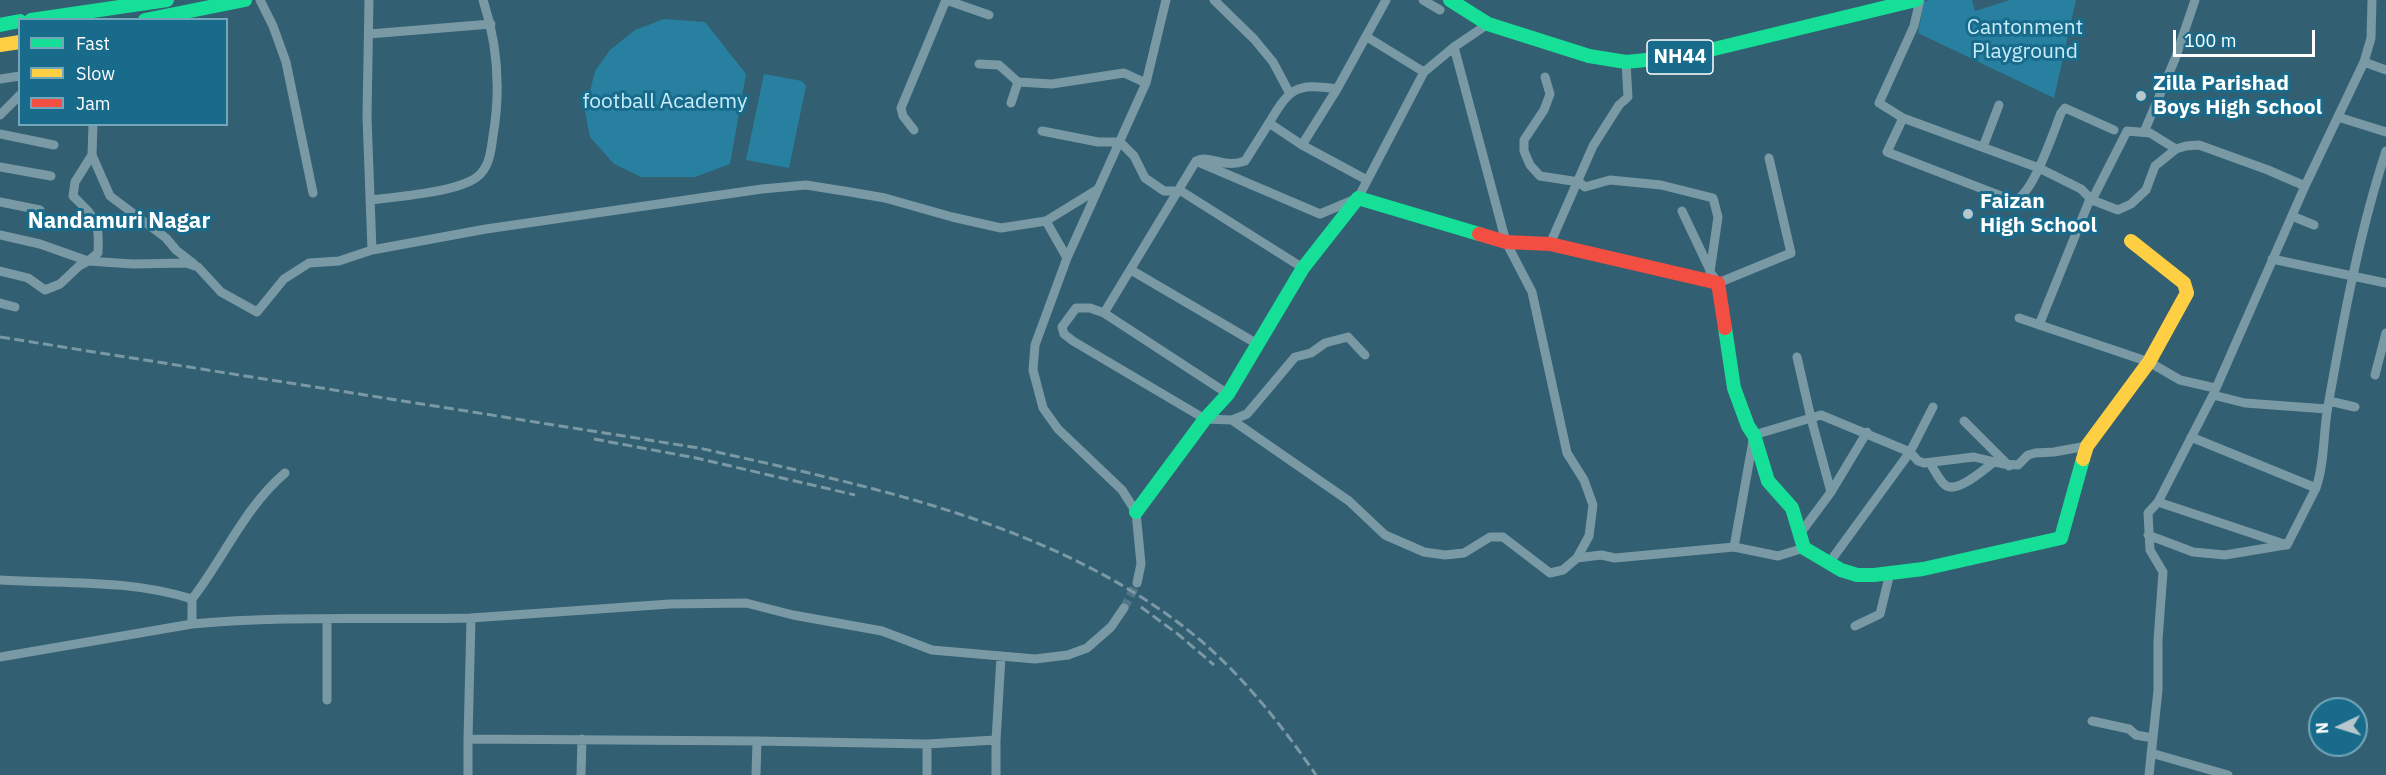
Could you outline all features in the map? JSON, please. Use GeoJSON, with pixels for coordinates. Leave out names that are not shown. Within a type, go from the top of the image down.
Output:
{"type":"FeatureCollection","features":[{"type":"Feature","properties":{"kind":"main road"},"geometry":{"type":"LineString","coordinates":[[45,18],[167,0]]}},
{"type":"Feature","properties":{"kind":"main road"},"geometry":{"type":"LineString","coordinates":[[162,18],[197,14],[245,0]]}},
{"type":"Feature","properties":{"kind":"main road","name":"NH44"},"geometry":{"type":"LineString","coordinates":[[1450,0],[1488,24],[1589,56],[1626,63],[1685,56],[1918,0]]}},
{"type":"Feature","properties":{"kind":"main road","name":"NH44"},"geometry":{"type":"LineString","coordinates":[[1469,0],[1507,21],[1608,52],[1636,52],[1738,36],[1870,0]]}},
{"type":"Feature","properties":{"kind":"main road"},"geometry":{"type":"LineString","coordinates":[[0,25],[18,21]]}},
{"type":"Feature","properties":{"kind":"main road"},"geometry":{"type":"LineString","coordinates":[[0,45],[18,42]]}},
{"type":"Feature","properties":{"kind":"main road"},"geometry":{"type":"LineString","coordinates":[[1136,512],[1205,419],[1228,394],[1303,268],[1359,198],[1506,242],[1550,244],[1718,283],[1734,388],[1748,426],[1754,435],[1768,482],[1792,508],[1802,541],[1829,562],[1857,575],[1890,573],[1923,569],[2061,538],[2088,446],[2149,362],[2187,293],[2184,284],[2131,241]]}},
{"type":"Feature","properties":{"kind":"street"},"geometry":{"type":"LineString","coordinates":[[260,0],[273,26],[286,62],[313,193]]}},
{"type":"Feature","properties":{"kind":"street"},"geometry":{"type":"LineString","coordinates":[[369,0],[367,117],[372,250]]}},
{"type":"Feature","properties":{"kind":"street"},"geometry":{"type":"LineString","coordinates":[[370,200],[434,192],[459,185],[477,177],[489,161],[499,106],[498,77],[491,24],[483,0]]}},
{"type":"Feature","properties":{"kind":"street"},"geometry":{"type":"LineString","coordinates":[[914,130],[903,116],[901,108],[946,0],[989,15]]}},
{"type":"Feature","properties":{"kind":"street"},"geometry":{"type":"LineString","coordinates":[[1137,583],[1141,564],[1136,512],[1122,490],[1058,429],[1043,408],[1033,370],[1035,345],[1067,258],[1146,83],[1166,0]]}},
{"type":"Feature","properties":{"kind":"street"},"geometry":{"type":"LineString","coordinates":[[1214,0],[1254,39],[1273,62],[1290,94]]}},
{"type":"Feature","properties":{"kind":"street"},"geometry":{"type":"LineString","coordinates":[[1423,0],[1440,10]]}},
{"type":"Feature","properties":{"kind":"street"},"geometry":{"type":"LineString","coordinates":[[1918,0],[1914,26],[1879,103],[1903,118],[2039,168],[2081,189],[2091,199],[2118,210],[2131,204],[2146,190],[2155,166],[2176,149],[2199,145],[2305,186]]}},
{"type":"Feature","properties":{"kind":"street"},"geometry":{"type":"LineString","coordinates":[[2144,132],[2175,59],[2194,0]]}},
{"type":"Feature","properties":{"kind":"street"},"geometry":{"type":"LineString","coordinates":[[2149,775],[2158,690],[2158,640],[2163,572],[2150,550],[2148,513],[2158,502],[2214,391],[2305,186],[2364,62],[2371,38],[2372,0]]}},
{"type":"Feature","properties":{"kind":"street"},"geometry":{"type":"LineString","coordinates":[[1302,145],[1337,89],[1386,1]]}},
{"type":"Feature","properties":{"kind":"street"},"geometry":{"type":"LineString","coordinates":[[369,34],[491,24]]}},
{"type":"Feature","properties":{"kind":"street"},"geometry":{"type":"LineString","coordinates":[[1196,161],[1320,214],[1359,198],[1424,72],[1454,47],[1488,24]]}},
{"type":"Feature","properties":{"kind":"street"},"geometry":{"type":"LineString","coordinates":[[1367,37],[1424,72]]}},
{"type":"Feature","properties":{"kind":"street"},"geometry":{"type":"LineString","coordinates":[[1232,420],[1349,501],[1384,535],[1424,552],[1445,555],[1464,553],[1490,537],[1503,537],[1550,573],[1563,570],[1577,558],[1589,536],[1593,505],[1584,480],[1567,453],[1532,292],[1506,242],[1454,47]]}},
{"type":"Feature","properties":{"kind":"street"},"geometry":{"type":"LineString","coordinates":[[2364,62],[2386,70]]}},
{"type":"Feature","properties":{"kind":"street"},"geometry":{"type":"LineString","coordinates":[[1550,244],[1593,146],[1619,105],[1628,97],[1626,63]]}},
{"type":"Feature","properties":{"kind":"street"},"geometry":{"type":"LineString","coordinates":[[979,64],[999,65],[1018,82],[1052,84],[1124,73],[1146,83]]}},
{"type":"Feature","properties":{"kind":"street"},"geometry":{"type":"LineString","coordinates":[[0,79],[18,75]]}},
{"type":"Feature","properties":{"kind":"street"},"geometry":{"type":"LineString","coordinates":[[1545,77],[1551,94],[1544,110],[1524,140],[1524,151],[1530,165],[1540,176],[1579,182],[1585,187],[1599,185],[1610,180],[1661,185],[1713,198],[1718,217],[1710,270]]}},
{"type":"Feature","properties":{"kind":"street"},"geometry":{"type":"LineString","coordinates":[[1011,103],[1018,82]]}},
{"type":"Feature","properties":{"kind":"street"},"geometry":{"type":"LineString","coordinates":[[1196,161],[1208,159],[1228,165],[1245,161],[1284,97],[1308,86],[1337,89]]}},
{"type":"Feature","properties":{"kind":"street"},"geometry":{"type":"LineString","coordinates":[[0,115],[18,97]]}},
{"type":"Feature","properties":{"kind":"street"},"geometry":{"type":"LineString","coordinates":[[1983,147],[1999,105]]}},
{"type":"Feature","properties":{"kind":"street"},"geometry":{"type":"LineString","coordinates":[[1903,118],[1887,152],[2014,201],[2022,196],[2039,168],[2065,108],[2114,130]]}},
{"type":"Feature","properties":{"kind":"street"},"geometry":{"type":"LineString","coordinates":[[2338,117],[2386,132]]}},
{"type":"Feature","properties":{"kind":"street"},"geometry":{"type":"LineString","coordinates":[[1269,123],[1302,145],[1367,180]]}},
{"type":"Feature","properties":{"kind":"street"},"geometry":{"type":"LineString","coordinates":[[93,126],[92,154],[110,196],[166,238],[221,292],[257,312],[284,279],[309,263],[339,261],[372,250],[486,229],[806,185],[885,198],[1001,228],[1046,221],[1098,189]]}},
{"type":"Feature","properties":{"kind":"street"},"geometry":{"type":"LineString","coordinates":[[1042,131],[1098,142],[1120,142],[1134,156],[1145,178],[1164,191],[1180,190],[1303,268]]}},
{"type":"Feature","properties":{"kind":"street"},"geometry":{"type":"LineString","coordinates":[[2040,326],[2091,199],[2127,131],[2144,132],[2165,141],[2176,149]]}},
{"type":"Feature","properties":{"kind":"street"},"geometry":{"type":"LineString","coordinates":[[0,134],[54,145]]}},
{"type":"Feature","properties":{"kind":"street"},"geometry":{"type":"LineString","coordinates":[[2287,545],[2321,475],[2328,405],[2354,277],[2382,175],[2386,151]]}},
{"type":"Feature","properties":{"kind":"street"},"geometry":{"type":"LineString","coordinates":[[0,271],[28,278],[45,290],[60,284],[79,266],[98,253],[99,238],[95,216],[73,196],[75,183],[92,154]]}},
{"type":"Feature","properties":{"kind":"street"},"geometry":{"type":"LineString","coordinates":[[1682,211],[1718,283],[1791,253],[1769,158]]}},
{"type":"Feature","properties":{"kind":"street"},"geometry":{"type":"LineString","coordinates":[[1104,314],[1196,161]]}},
{"type":"Feature","properties":{"kind":"street"},"geometry":{"type":"LineString","coordinates":[[0,167],[51,176]]}},
{"type":"Feature","properties":{"kind":"street"},"geometry":{"type":"LineString","coordinates":[[0,202],[40,210]]}},
{"type":"Feature","properties":{"kind":"street"},"geometry":{"type":"LineString","coordinates":[[2292,216],[2314,225]]}},
{"type":"Feature","properties":{"kind":"street"},"geometry":{"type":"LineString","coordinates":[[1046,221],[1067,258]]}},
{"type":"Feature","properties":{"kind":"street"},"geometry":{"type":"LineString","coordinates":[[0,235],[56,249],[88,261],[133,264],[186,263],[198,267]]}},
{"type":"Feature","properties":{"kind":"street"},"geometry":{"type":"LineString","coordinates":[[2272,259],[2386,283]]}},
{"type":"Feature","properties":{"kind":"street"},"geometry":{"type":"LineString","coordinates":[[1131,270],[1259,345]]}},
{"type":"Feature","properties":{"kind":"street"},"geometry":{"type":"LineString","coordinates":[[0,303],[15,307]]}},
{"type":"Feature","properties":{"kind":"street"},"geometry":{"type":"LineString","coordinates":[[1228,394],[1104,314],[1090,308],[1076,308],[1062,327],[1062,331],[1073,341],[1205,419],[1232,420],[1246,414],[1295,357],[1311,353],[1325,343],[1347,337],[1365,355]]}},
{"type":"Feature","properties":{"kind":"street"},"geometry":{"type":"LineString","coordinates":[[2019,318],[2149,362],[2180,380],[2245,404],[2355,407]]}},
{"type":"Feature","properties":{"kind":"street"},"geometry":{"type":"LineString","coordinates":[[2375,375],[2386,333]]}},
{"type":"Feature","properties":{"kind":"street"},"geometry":{"type":"LineString","coordinates":[[1797,357],[1831,492]]}},
{"type":"Feature","properties":{"kind":"street"},"geometry":{"type":"LineString","coordinates":[[1829,562],[1910,452],[1933,407]]}},
{"type":"Feature","properties":{"kind":"street"},"geometry":{"type":"LineString","coordinates":[[1734,547],[1754,435],[1821,415],[1867,432],[1910,452],[1918,461],[1930,463],[1974,457],[2009,466],[2018,465],[2028,455],[2035,453],[2088,446]]}},
{"type":"Feature","properties":{"kind":"street"},"geometry":{"type":"LineString","coordinates":[[1964,421],[2009,466]]}},
{"type":"Feature","properties":{"kind":"street"},"geometry":{"type":"LineString","coordinates":[[1577,558],[1602,555],[1615,558],[1734,547],[1778,556],[1802,541],[1867,432]]}},
{"type":"Feature","properties":{"kind":"street"},"geometry":{"type":"LineString","coordinates":[[2191,437],[2316,488]]}},
{"type":"Feature","properties":{"kind":"street"},"geometry":{"type":"LineString","coordinates":[[1930,463],[1945,485],[1953,488],[1961,486],[1994,462]]}},
{"type":"Feature","properties":{"kind":"street"},"geometry":{"type":"LineString","coordinates":[[192,624],[192,599],[246,517],[272,484],[285,473]]}},
{"type":"Feature","properties":{"kind":"street"},"geometry":{"type":"LineString","coordinates":[[2158,502],[2287,545]]}},
{"type":"Feature","properties":{"kind":"street"},"geometry":{"type":"LineString","coordinates":[[2148,535],[2193,552],[2214,554],[2254,551],[2287,545]]}},
{"type":"Feature","properties":{"kind":"street"},"geometry":{"type":"LineString","coordinates":[[1855,626],[1880,614],[1890,573]]}},
{"type":"Feature","properties":{"kind":"street"},"geometry":{"type":"LineString","coordinates":[[0,580],[101,583],[167,591],[192,599]]}},
{"type":"Feature","properties":{"kind":"street"},"geometry":{"type":"LineString","coordinates":[[0,657],[192,624],[249,618],[471,618],[670,604],[746,603],[794,615],[882,631],[932,650],[1035,660],[1068,655],[1087,648],[1111,627],[1124,608]]}},
{"type":"Feature","properties":{"kind":"street"},"geometry":{"type":"LineString","coordinates":[[468,775],[471,618]]}},
{"type":"Feature","properties":{"kind":"street"},"geometry":{"type":"LineString","coordinates":[[327,619],[327,700]]}},
{"type":"Feature","properties":{"kind":"street"},"geometry":{"type":"LineString","coordinates":[[996,775],[1001,657]]}},
{"type":"Feature","properties":{"kind":"street"},"geometry":{"type":"LineString","coordinates":[[2092,721],[2129,729],[2136,735],[2153,738]]}},
{"type":"Feature","properties":{"kind":"street"},"geometry":{"type":"LineString","coordinates":[[468,738],[927,744],[996,740]]}},
{"type":"Feature","properties":{"kind":"street"},"geometry":{"type":"LineString","coordinates":[[581,775],[582,739]]}},
{"type":"Feature","properties":{"kind":"street"},"geometry":{"type":"LineString","coordinates":[[756,775],[757,741]]}},
{"type":"Feature","properties":{"kind":"street"},"geometry":{"type":"LineString","coordinates":[[927,744],[927,775]]}},
{"type":"Feature","properties":{"kind":"street"},"geometry":{"type":"LineString","coordinates":[[2151,753],[2228,775]]}},
{"type":"Feature","properties":{"kind":"green space","name":"Cantonment Playground"},"geometry":{"type":"Polygon","coordinates":[[[1972,0],[1975,11],[2010,0],[2076,0],[2054,98],[1918,33],[1924,2],[1972,0]]]}},
{"type":"Feature","properties":{"kind":"green space","name":"football Academy"},"geometry":{"type":"Polygon","coordinates":[[[664,19],[705,22],[746,74],[730,164],[695,177],[641,177],[614,164],[590,137],[585,111],[595,71],[610,50],[635,30],[664,19]]]}},
{"type":"Feature","properties":{"kind":"green space"},"geometry":{"type":"Polygon","coordinates":[[[764,74],[802,81],[806,86],[789,168],[746,160],[764,74]]]}},
{"type":"Feature","properties":{"kind":"tunnel"},"geometry":{"type":"LineString","coordinates":[[1124,608],[1137,583]]}},
{"type":"Feature","properties":{"kind":"railway"},"geometry":{"type":"LineString","coordinates":[[0,337],[699,448],[826,477],[952,512],[1013,533],[1073,559],[1130,590],[1184,627],[1221,659],[1256,696],[1316,775]]}},
{"type":"Feature","properties":{"kind":"railway"},"geometry":{"type":"LineString","coordinates":[[594,439],[696,458],[855,495]]}},
{"type":"Feature","properties":{"kind":"railway"},"geometry":{"type":"LineString","coordinates":[[1141,607],[1214,665]]}},
{"type":"Feature","properties":{"kind":"traffic: fast"},"geometry":{"type":"LineString","coordinates":[[45,18],[167,0]]}},
{"type":"Feature","properties":{"kind":"traffic: fast"},"geometry":{"type":"LineString","coordinates":[[155,18],[245,0]]}},
{"type":"Feature","properties":{"kind":"traffic: fast"},"geometry":{"type":"LineString","coordinates":[[1450,0],[1488,24],[1589,56],[1626,62],[1685,56],[1916,0]]}},
{"type":"Feature","properties":{"kind":"traffic: fast"},"geometry":{"type":"LineString","coordinates":[[0,25],[18,21]]}},
{"type":"Feature","properties":{"kind":"traffic: fast"},"geometry":{"type":"LineString","coordinates":[[1136,512],[1205,419],[1228,394],[1303,268],[1358,198],[1479,234]]}},
{"type":"Feature","properties":{"kind":"traffic: fast"},"geometry":{"type":"LineString","coordinates":[[1725,328],[1734,388],[1748,426],[1754,435],[1768,481],[1792,508],[1804,548],[1841,570],[1857,575],[1874,575],[1923,569],[2061,538],[2083,459]]}},
{"type":"Feature","properties":{"kind":"traffic: slow"},"geometry":{"type":"LineString","coordinates":[[0,45],[18,42]]}},
{"type":"Feature","properties":{"kind":"traffic: slow"},"geometry":{"type":"LineString","coordinates":[[2083,459],[2087,446],[2149,362],[2187,293],[2184,283],[2131,241]]}},
{"type":"Feature","properties":{"kind":"traffic: jam"},"geometry":{"type":"LineString","coordinates":[[1479,234],[1506,242],[1550,244],[1718,283],[1725,328]]}},
{"type":"Feature","properties":{"kind":"place","name":"Zilla Parishad Boys High School"},"geometry":{"type":"Point","coordinates":[2141,96]}},
{"type":"Feature","properties":{"kind":"place","name":"Faizan High School"},"geometry":{"type":"Point","coordinates":[1968,214]}},
{"type":"Feature","properties":{"kind":"district","name":"Nandamuri Nagar"},"geometry":{"type":"Point","coordinates":[119,222]}}]}
